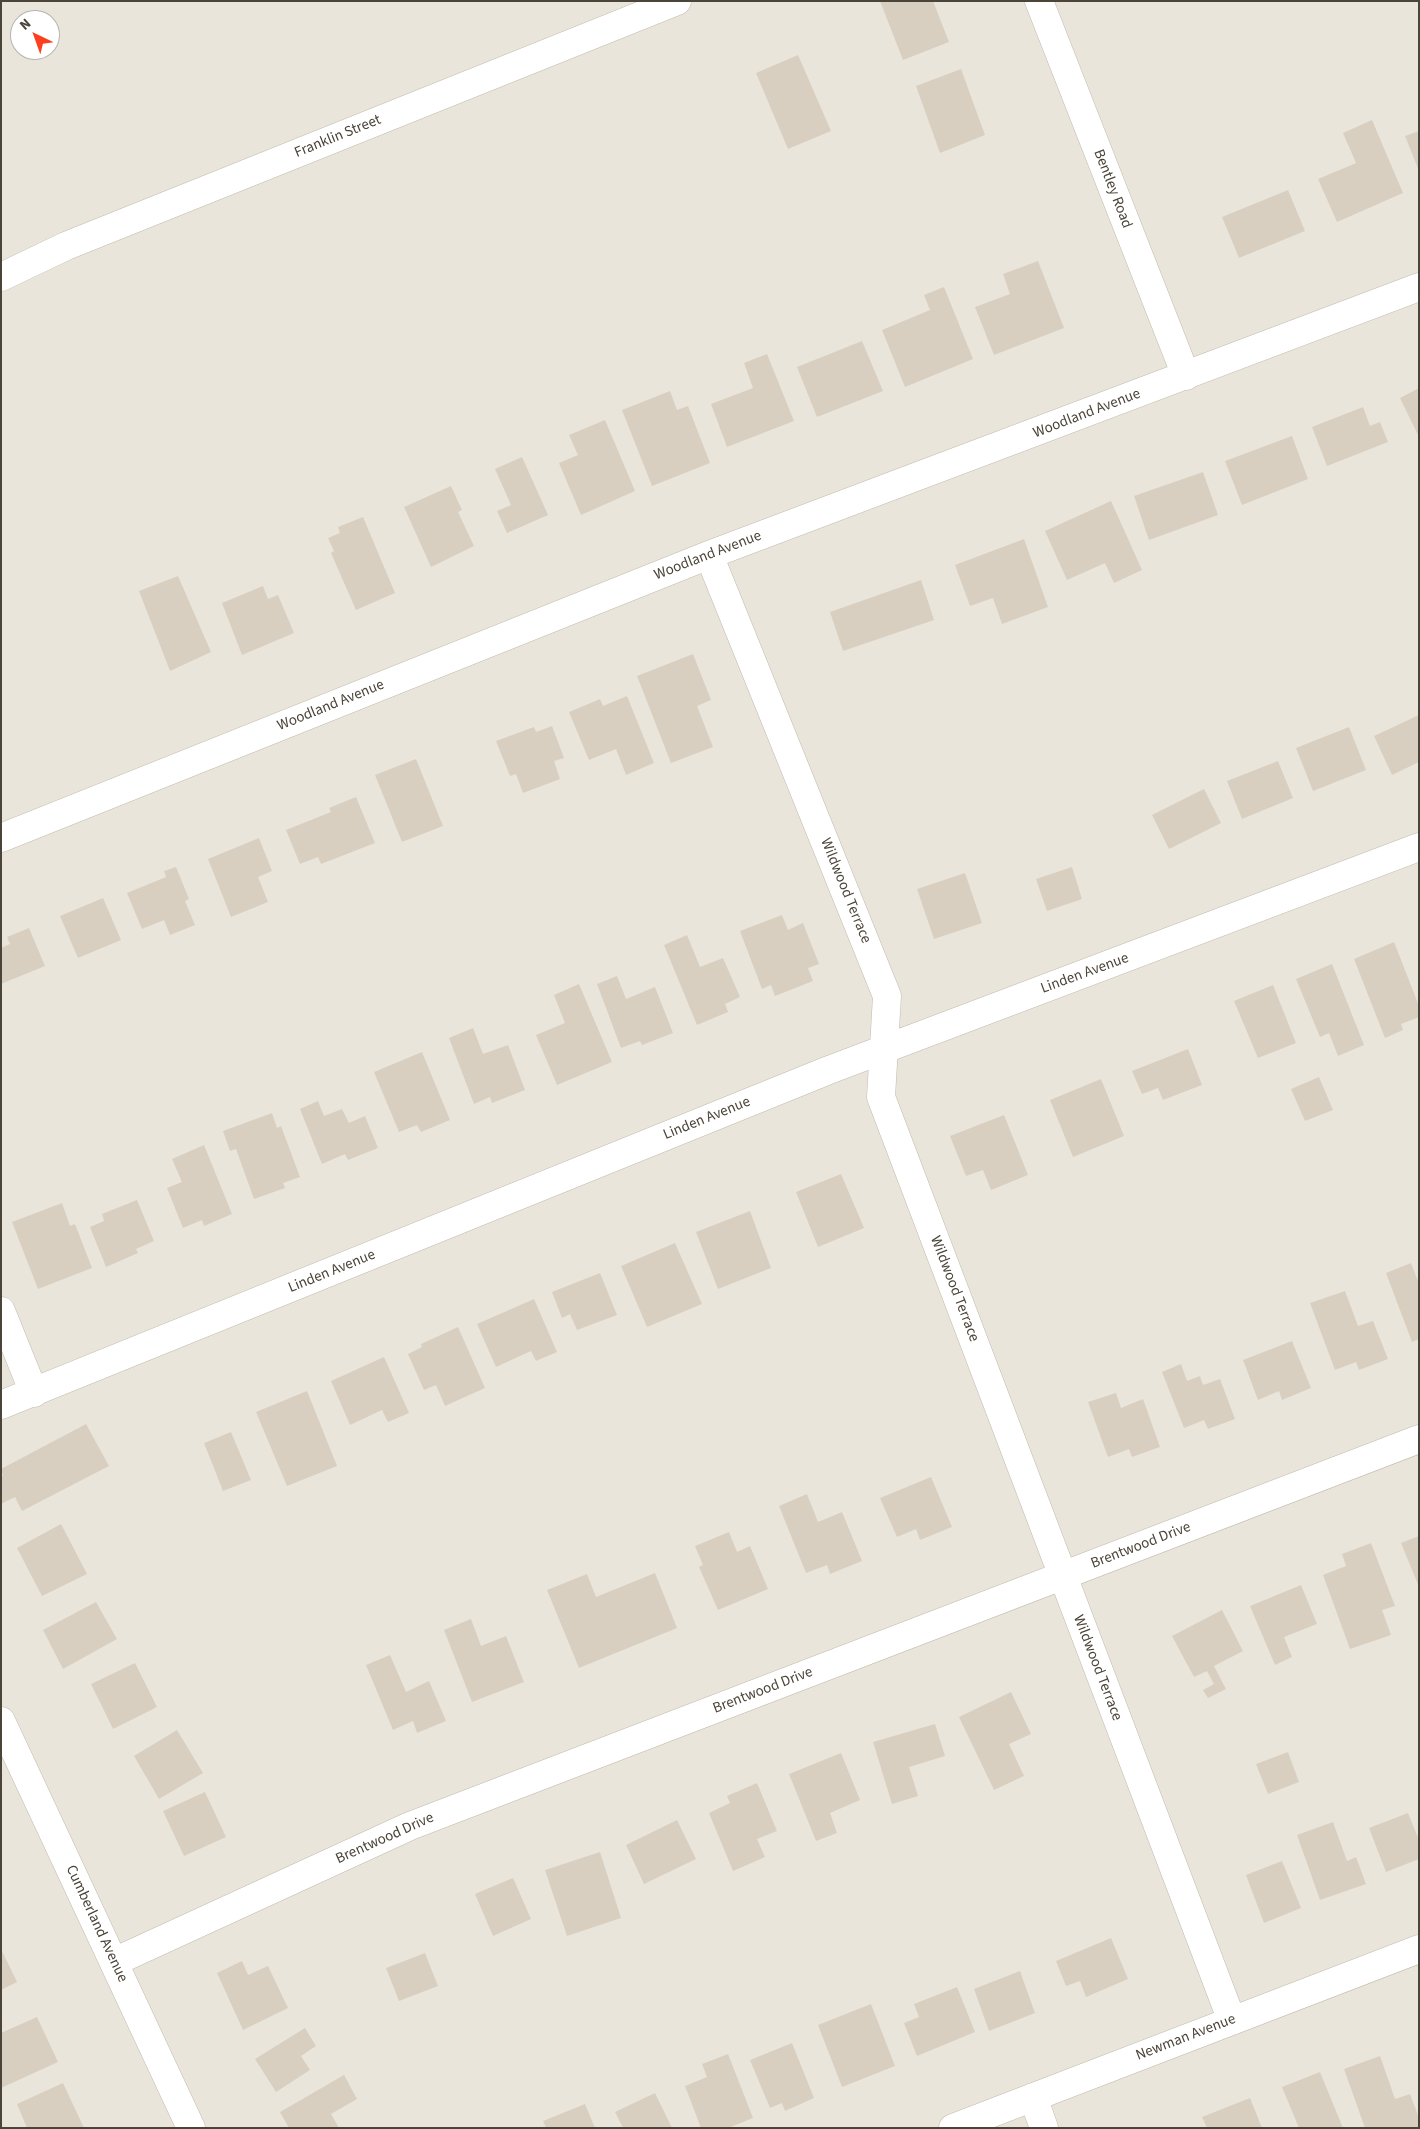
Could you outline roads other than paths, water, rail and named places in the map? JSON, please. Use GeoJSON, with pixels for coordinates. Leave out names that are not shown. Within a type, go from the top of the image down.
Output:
{"type":"FeatureCollection","features":[{"type":"Feature","properties":{"kind":"street","name":"Franklin Street"},"geometry":{"type":"LineString","coordinates":[[1,278],[66,246],[677,1]]}},
{"type":"Feature","properties":{"kind":"street","name":"Bentley Road"},"geometry":{"type":"LineString","coordinates":[[1039,1],[1186,376]]}},
{"type":"Feature","properties":{"kind":"street","name":"Woodland Avenue"},"geometry":{"type":"LineString","coordinates":[[1,838],[709,555],[1419,287]]}},
{"type":"Feature","properties":{"kind":"street","name":"Wildwood Terrace"},"geometry":{"type":"LineString","coordinates":[[709,555],[887,996],[881,1098],[1232,2021]]}},
{"type":"Feature","properties":{"kind":"street","name":"Linden Avenue"},"geometry":{"type":"LineString","coordinates":[[1,1406],[884,1050],[1419,847]]}},
{"type":"Feature","properties":{"kind":"street"},"geometry":{"type":"LineString","coordinates":[[1,1311],[34,1393]]}},
{"type":"Feature","properties":{"kind":"street","name":"Brentwood Drive"},"geometry":{"type":"LineString","coordinates":[[114,1962],[410,1826],[1419,1439]]}},
{"type":"Feature","properties":{"kind":"street","name":"Cumberland Avenue"},"geometry":{"type":"LineString","coordinates":[[1,1721],[191,2128]]}},
{"type":"Feature","properties":{"kind":"street","name":"Newman Avenue"},"geometry":{"type":"LineString","coordinates":[[953,2128],[1419,1948]]}},
{"type":"Feature","properties":{"kind":"street"},"geometry":{"type":"LineString","coordinates":[[1033,2097],[1044,2128]]}}]}
